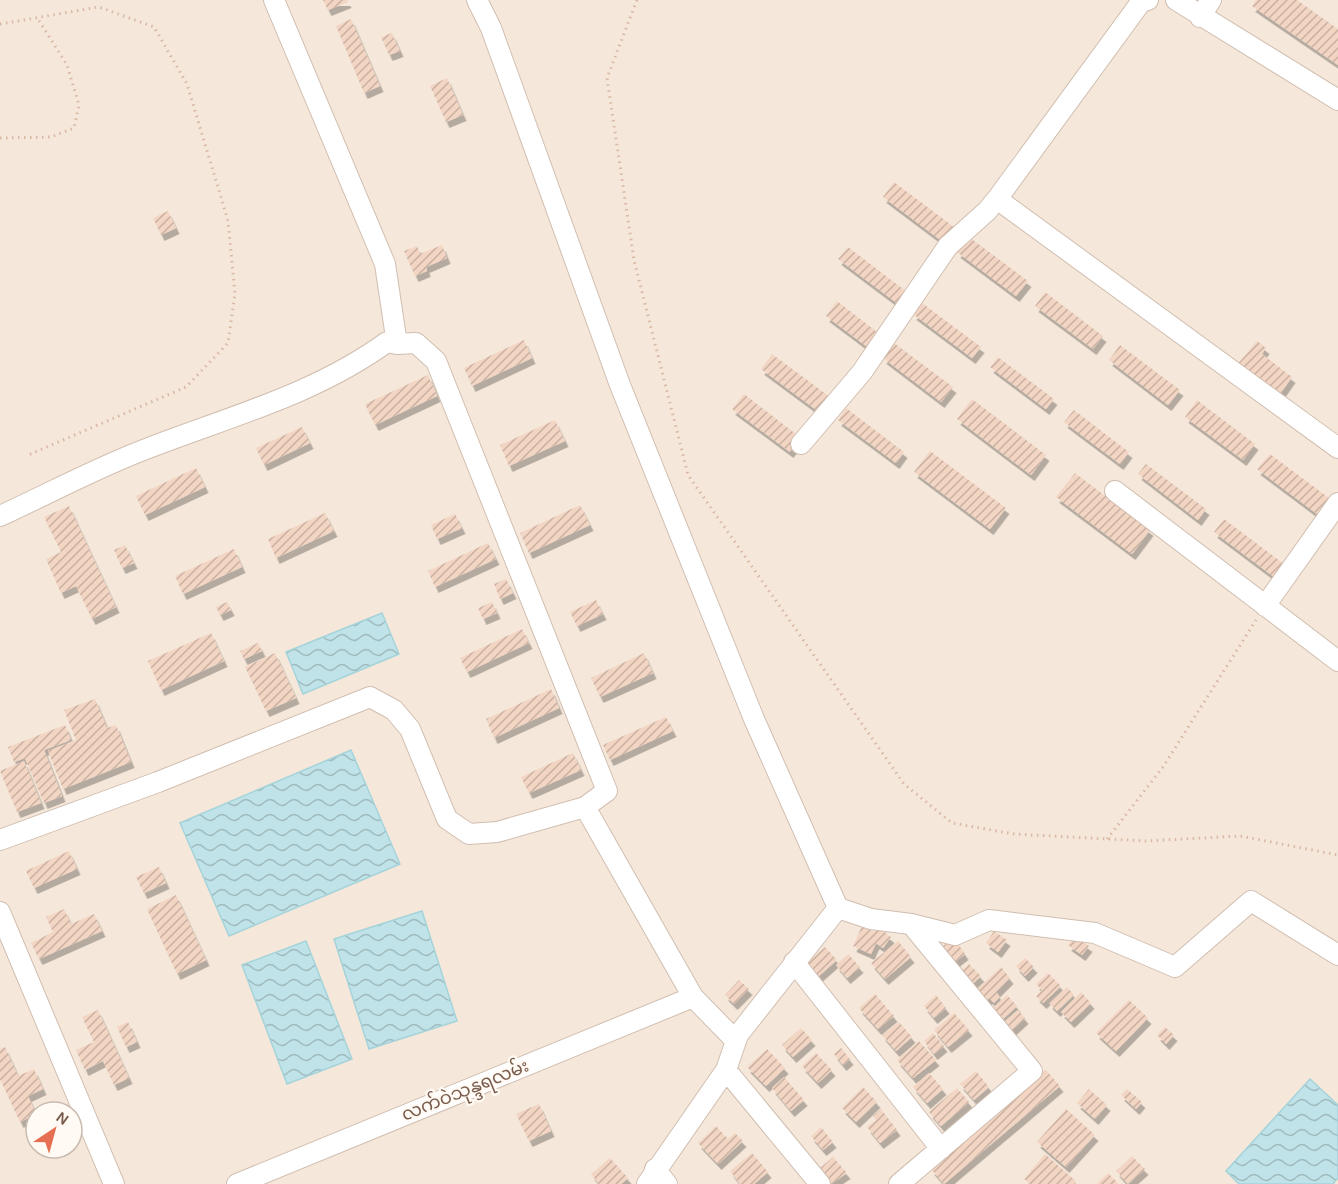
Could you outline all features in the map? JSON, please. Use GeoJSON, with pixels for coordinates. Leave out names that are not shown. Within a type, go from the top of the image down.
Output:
{"type":"FeatureCollection","features":[{"type":"Feature","properties":{"kind":"street"},"geometry":{"type":"LineString","coordinates":[[274,0],[385,264],[397,344]]}},
{"type":"Feature","properties":{"kind":"street"},"geometry":{"type":"LineString","coordinates":[[477,0],[491,28],[620,385],[754,719],[838,908],[872,919],[910,924],[955,935],[989,920],[1095,933],[1175,968],[1251,901],[1338,955]]}},
{"type":"Feature","properties":{"kind":"street"},"geometry":{"type":"LineString","coordinates":[[801,444],[862,372],[948,246],[987,212],[1141,2],[1148,0]]}},
{"type":"Feature","properties":{"kind":"street"},"geometry":{"type":"LineString","coordinates":[[1176,0],[1205,8],[1338,100]]}},
{"type":"Feature","properties":{"kind":"street"},"geometry":{"type":"LineString","coordinates":[[997,199],[1338,448]]}},
{"type":"Feature","properties":{"kind":"street"},"geometry":{"type":"LineString","coordinates":[[0,516],[144,450],[291,396],[358,362],[387,342],[416,343],[436,361],[607,791],[585,807],[497,832],[469,834],[447,819],[410,729],[394,710],[370,697],[0,840]]}},
{"type":"Feature","properties":{"kind":"street"},"geometry":{"type":"LineString","coordinates":[[1115,492],[1338,661]]}},
{"type":"Feature","properties":{"kind":"street"},"geometry":{"type":"LineString","coordinates":[[1265,606],[1338,503]]}},
{"type":"Feature","properties":{"kind":"street"},"geometry":{"type":"LineString","coordinates":[[585,807],[693,997],[736,1041]]}},
{"type":"Feature","properties":{"kind":"street"},"geometry":{"type":"LineString","coordinates":[[656,1179],[726,1070],[736,1041],[794,962],[838,908]]}},
{"type":"Feature","properties":{"kind":"street"},"geometry":{"type":"LineString","coordinates":[[0,912],[114,1184]]}},
{"type":"Feature","properties":{"kind":"street"},"geometry":{"type":"LineString","coordinates":[[899,1184],[1032,1071],[910,924]]}},
{"type":"Feature","properties":{"kind":"street"},"geometry":{"type":"LineString","coordinates":[[794,962],[941,1149]]}},
{"type":"Feature","properties":{"kind":"street","name":"လက်ဝဲသုန္ဒရလမ်း"},"geometry":{"type":"LineString","coordinates":[[237,1184],[693,997]]}},
{"type":"Feature","properties":{"kind":"street"},"geometry":{"type":"LineString","coordinates":[[726,1070],[820,1184]]}},
{"type":"Feature","properties":{"kind":"path"},"geometry":{"type":"LineString","coordinates":[[637,0],[607,78],[634,260],[688,475],[904,784],[952,823],[1014,834],[1146,841],[1240,836],[1338,855]]}},
{"type":"Feature","properties":{"kind":"path"},"geometry":{"type":"LineString","coordinates":[[0,24],[99,7],[154,27],[188,84],[228,221],[235,294],[228,342],[186,387],[26,456]]}},
{"type":"Feature","properties":{"kind":"path"},"geometry":{"type":"LineString","coordinates":[[0,138],[51,137],[74,128],[79,105],[66,65],[38,19]]}},
{"type":"Feature","properties":{"kind":"path"},"geometry":{"type":"LineString","coordinates":[[1107,839],[1163,767],[1265,606]]}},
{"type":"Feature","properties":{"kind":"shaded area"},"geometry":{"type":"Polygon","coordinates":[[[0,0],[1338,0],[1338,1184],[0,1184],[0,0]]]}},
{"type":"Feature","properties":{"kind":"water"},"geometry":{"type":"Polygon","coordinates":[[[382,613],[399,654],[303,694],[286,652],[382,613]]]}},
{"type":"Feature","properties":{"kind":"water"},"geometry":{"type":"Polygon","coordinates":[[[351,750],[400,864],[229,936],[180,823],[351,750]]]}},
{"type":"Feature","properties":{"kind":"water"},"geometry":{"type":"Polygon","coordinates":[[[422,911],[457,1021],[369,1049],[334,939],[422,911]]]}},
{"type":"Feature","properties":{"kind":"water"},"geometry":{"type":"Polygon","coordinates":[[[306,941],[352,1059],[287,1084],[242,965],[306,941]]]}},
{"type":"Feature","properties":{"kind":"water"},"geometry":{"type":"Polygon","coordinates":[[[1310,1079],[1338,1105],[1338,1178],[1333,1184],[1239,1184],[1226,1171],[1310,1079]]]}},
{"type":"Feature","properties":{"kind":"building"},"geometry":{"type":"Polygon","coordinates":[[[323,0],[347,0],[348,2],[328,10],[323,0]]]}},
{"type":"Feature","properties":{"kind":"building"},"geometry":{"type":"Polygon","coordinates":[[[1256,0],[1297,0],[1338,29],[1338,65],[1252,6],[1256,0]]]}},
{"type":"Feature","properties":{"kind":"building"},"geometry":{"type":"Polygon","coordinates":[[[351,19],[380,86],[364,93],[336,26],[351,19]]]}},
{"type":"Feature","properties":{"kind":"building"},"geometry":{"type":"Polygon","coordinates":[[[392,33],[400,51],[389,55],[381,37],[392,33]]]}},
{"type":"Feature","properties":{"kind":"building"},"geometry":{"type":"Polygon","coordinates":[[[447,78],[463,115],[446,122],[430,86],[447,78]]]}},
{"type":"Feature","properties":{"kind":"building"},"geometry":{"type":"Polygon","coordinates":[[[894,182],[954,227],[943,242],[883,197],[894,182]]]}},
{"type":"Feature","properties":{"kind":"building"},"geometry":{"type":"Polygon","coordinates":[[[168,211],[176,228],[161,235],[153,218],[168,211]]]}},
{"type":"Feature","properties":{"kind":"building"},"geometry":{"type":"Polygon","coordinates":[[[969,237],[1028,281],[1016,296],[957,252],[969,237]]]}},
{"type":"Feature","properties":{"kind":"building"},"geometry":{"type":"Polygon","coordinates":[[[442,245],[447,258],[426,267],[427,271],[415,276],[404,251],[417,246],[420,254],[442,245]]]}},
{"type":"Feature","properties":{"kind":"building"},"geometry":{"type":"Polygon","coordinates":[[[848,247],[907,292],[898,304],[838,259],[848,247]]]}},
{"type":"Feature","properties":{"kind":"building"},"geometry":{"type":"Polygon","coordinates":[[[1045,292],[1103,336],[1093,349],[1035,306],[1045,292]]]}},
{"type":"Feature","properties":{"kind":"building"},"geometry":{"type":"Polygon","coordinates":[[[837,301],[877,332],[866,346],[826,316],[837,301]]]}},
{"type":"Feature","properties":{"kind":"building"},"geometry":{"type":"Polygon","coordinates":[[[922,303],[981,347],[972,358],[913,314],[922,303]]]}},
{"type":"Feature","properties":{"kind":"building"},"geometry":{"type":"Polygon","coordinates":[[[524,340],[532,358],[472,386],[464,368],[524,340]]]}},
{"type":"Feature","properties":{"kind":"building"},"geometry":{"type":"Polygon","coordinates":[[[1257,341],[1266,348],[1262,354],[1292,377],[1278,397],[1236,366],[1257,341]]]}},
{"type":"Feature","properties":{"kind":"building"},"geometry":{"type":"Polygon","coordinates":[[[894,343],[953,387],[941,402],[883,358],[894,343]]]}},
{"type":"Feature","properties":{"kind":"building"},"geometry":{"type":"Polygon","coordinates":[[[1120,345],[1180,390],[1168,405],[1109,360],[1120,345]]]}},
{"type":"Feature","properties":{"kind":"building"},"geometry":{"type":"Polygon","coordinates":[[[772,354],[830,397],[819,412],[761,369],[772,354]]]}},
{"type":"Feature","properties":{"kind":"building"},"geometry":{"type":"Polygon","coordinates":[[[998,357],[1054,399],[1046,409],[990,367],[998,357]]]}},
{"type":"Feature","properties":{"kind":"building"},"geometry":{"type":"Polygon","coordinates":[[[428,375],[437,396],[375,425],[365,404],[428,375]]]}},
{"type":"Feature","properties":{"kind":"building"},"geometry":{"type":"Polygon","coordinates":[[[744,394],[801,438],[790,452],[732,409],[744,394]]]}},
{"type":"Feature","properties":{"kind":"building"},"geometry":{"type":"Polygon","coordinates":[[[972,399],[1046,455],[1031,475],[957,419],[972,399]]]}},
{"type":"Feature","properties":{"kind":"building"},"geometry":{"type":"Polygon","coordinates":[[[1197,400],[1255,444],[1243,460],[1185,417],[1197,400]]]}},
{"type":"Feature","properties":{"kind":"building"},"geometry":{"type":"Polygon","coordinates":[[[846,408],[904,452],[896,463],[838,420],[846,408]]]}},
{"type":"Feature","properties":{"kind":"building"},"geometry":{"type":"Polygon","coordinates":[[[1074,410],[1129,452],[1120,464],[1064,422],[1074,410]]]}},
{"type":"Feature","properties":{"kind":"building"},"geometry":{"type":"Polygon","coordinates":[[[555,420],[565,441],[509,466],[500,445],[555,420]]]}},
{"type":"Feature","properties":{"kind":"building"},"geometry":{"type":"Polygon","coordinates":[[[302,427],[310,443],[264,465],[256,448],[302,427]]]}},
{"type":"Feature","properties":{"kind":"building"},"geometry":{"type":"Polygon","coordinates":[[[930,451],[1006,508],[990,529],[914,472],[930,451]]]}},
{"type":"Feature","properties":{"kind":"building"},"geometry":{"type":"Polygon","coordinates":[[[1270,454],[1329,498],[1317,514],[1257,469],[1270,454]]]}},
{"type":"Feature","properties":{"kind":"building"},"geometry":{"type":"Polygon","coordinates":[[[1146,464],[1206,509],[1198,520],[1138,474],[1146,464]]]}},
{"type":"Feature","properties":{"kind":"building"},"geometry":{"type":"Polygon","coordinates":[[[196,468],[205,487],[145,515],[136,496],[196,468]]]}},
{"type":"Feature","properties":{"kind":"building"},"geometry":{"type":"Polygon","coordinates":[[[1075,473],[1150,530],[1132,554],[1056,497],[1075,473]]]}},
{"type":"Feature","properties":{"kind":"building"},"geometry":{"type":"Polygon","coordinates":[[[580,505],[590,525],[529,553],[520,533],[580,505]]]}},
{"type":"Feature","properties":{"kind":"building"},"geometry":{"type":"Polygon","coordinates":[[[69,506],[116,607],[92,619],[76,586],[61,593],[46,559],[61,552],[44,517],[69,506]]]}},
{"type":"Feature","properties":{"kind":"building"},"geometry":{"type":"Polygon","coordinates":[[[325,513],[334,531],[276,558],[268,539],[325,513]]]}},
{"type":"Feature","properties":{"kind":"building"},"geometry":{"type":"Polygon","coordinates":[[[455,514],[462,528],[437,539],[431,525],[455,514]]]}},
{"type":"Feature","properties":{"kind":"building"},"geometry":{"type":"Polygon","coordinates":[[[1224,519],[1284,564],[1274,577],[1214,532],[1224,519]]]}},
{"type":"Feature","properties":{"kind":"building"},"geometry":{"type":"Polygon","coordinates":[[[488,543],[496,559],[435,587],[428,571],[488,543]]]}},
{"type":"Feature","properties":{"kind":"building"},"geometry":{"type":"Polygon","coordinates":[[[125,545],[134,563],[122,568],[114,550],[125,545]]]}},
{"type":"Feature","properties":{"kind":"building"},"geometry":{"type":"Polygon","coordinates":[[[234,549],[242,567],[183,594],[175,576],[234,549]]]}},
{"type":"Feature","properties":{"kind":"building"},"geometry":{"type":"Polygon","coordinates":[[[506,579],[513,593],[500,599],[494,584],[506,579]]]}},
{"type":"Feature","properties":{"kind":"building"},"geometry":{"type":"Polygon","coordinates":[[[596,600],[603,614],[577,626],[570,612],[596,600]]]}},
{"type":"Feature","properties":{"kind":"building"},"geometry":{"type":"Polygon","coordinates":[[[227,602],[231,610],[220,615],[216,607],[227,602]]]}},
{"type":"Feature","properties":{"kind":"building"},"geometry":{"type":"Polygon","coordinates":[[[492,602],[497,613],[483,619],[478,608],[492,602]]]}},
{"type":"Feature","properties":{"kind":"building"},"geometry":{"type":"Polygon","coordinates":[[[522,629],[529,643],[467,672],[460,658],[522,629]]]}},
{"type":"Feature","properties":{"kind":"building"},"geometry":{"type":"Polygon","coordinates":[[[211,633],[224,661],[161,690],[148,661],[211,633]]]}},
{"type":"Feature","properties":{"kind":"building"},"geometry":{"type":"Polygon","coordinates":[[[258,643],[262,651],[244,659],[240,651],[258,643]]]}},
{"type":"Feature","properties":{"kind":"building"},"geometry":{"type":"Polygon","coordinates":[[[275,653],[296,698],[266,711],[245,667],[275,653]]]}},
{"type":"Feature","properties":{"kind":"building"},"geometry":{"type":"Polygon","coordinates":[[[644,653],[653,673],[600,697],[591,678],[644,653]]]}},
{"type":"Feature","properties":{"kind":"building"},"geometry":{"type":"Polygon","coordinates":[[[551,689],[559,708],[494,738],[486,719],[551,689]]]}},
{"type":"Feature","properties":{"kind":"building"},"geometry":{"type":"Polygon","coordinates":[[[95,699],[107,728],[116,725],[131,762],[63,789],[48,751],[76,740],[64,710],[95,699]]]}},
{"type":"Feature","properties":{"kind":"building"},"geometry":{"type":"Polygon","coordinates":[[[666,717],[673,731],[610,760],[603,745],[666,717]]]}},
{"type":"Feature","properties":{"kind":"building"},"geometry":{"type":"Polygon","coordinates":[[[65,725],[71,740],[44,750],[62,796],[44,803],[25,758],[14,762],[8,747],[65,725]]]}},
{"type":"Feature","properties":{"kind":"building"},"geometry":{"type":"Polygon","coordinates":[[[573,753],[581,770],[529,793],[521,777],[573,753]]]}},
{"type":"Feature","properties":{"kind":"building"},"geometry":{"type":"Polygon","coordinates":[[[24,761],[41,803],[17,812],[0,771],[24,761]]]}},
{"type":"Feature","properties":{"kind":"building"},"geometry":{"type":"Polygon","coordinates":[[[69,851],[77,869],[34,888],[26,871],[69,851]]]}},
{"type":"Feature","properties":{"kind":"building"},"geometry":{"type":"Polygon","coordinates":[[[159,867],[166,883],[144,893],[136,877],[159,867]]]}},
{"type":"Feature","properties":{"kind":"building"},"geometry":{"type":"Polygon","coordinates":[[[176,895],[206,960],[177,974],[147,909],[176,895]]]}},
{"type":"Feature","properties":{"kind":"building"},"geometry":{"type":"Polygon","coordinates":[[[64,909],[71,924],[94,914],[102,931],[39,959],[31,943],[53,932],[46,917],[64,909]]]}},
{"type":"Feature","properties":{"kind":"building"},"geometry":{"type":"Polygon","coordinates":[[[862,926],[874,932],[878,927],[891,937],[883,948],[876,943],[871,954],[853,946],[862,926]]]}},
{"type":"Feature","properties":{"kind":"building"},"geometry":{"type":"Polygon","coordinates":[[[994,931],[1007,940],[998,952],[986,943],[994,931]]]}},
{"type":"Feature","properties":{"kind":"building"},"geometry":{"type":"Polygon","coordinates":[[[1075,936],[1089,946],[1082,955],[1068,945],[1075,936]]]}},
{"type":"Feature","properties":{"kind":"building"},"geometry":{"type":"Polygon","coordinates":[[[954,938],[965,954],[951,965],[939,949],[954,938]]]}},
{"type":"Feature","properties":{"kind":"building"},"geometry":{"type":"Polygon","coordinates":[[[898,941],[911,957],[885,979],[871,963],[898,941]]]}},
{"type":"Feature","properties":{"kind":"building"},"geometry":{"type":"Polygon","coordinates":[[[825,947],[837,960],[812,982],[800,969],[825,947]]]}},
{"type":"Feature","properties":{"kind":"building"},"geometry":{"type":"Polygon","coordinates":[[[848,954],[860,967],[847,978],[836,965],[848,954]]]}},
{"type":"Feature","properties":{"kind":"building"},"geometry":{"type":"Polygon","coordinates":[[[1025,958],[1034,967],[1025,976],[1016,966],[1025,958]]]}},
{"type":"Feature","properties":{"kind":"building"},"geometry":{"type":"Polygon","coordinates":[[[969,964],[981,976],[969,987],[957,975],[969,964]]]}},
{"type":"Feature","properties":{"kind":"building"},"geometry":{"type":"Polygon","coordinates":[[[1001,967],[1010,978],[996,992],[1000,997],[994,1003],[989,998],[981,1006],[971,995],[1001,967]]]}},
{"type":"Feature","properties":{"kind":"building"},"geometry":{"type":"Polygon","coordinates":[[[1048,973],[1061,986],[1043,1003],[1036,996],[1042,990],[1036,984],[1048,973]]]}},
{"type":"Feature","properties":{"kind":"building"},"geometry":{"type":"Polygon","coordinates":[[[739,980],[749,989],[734,1004],[725,995],[739,980]]]}},
{"type":"Feature","properties":{"kind":"building"},"geometry":{"type":"Polygon","coordinates":[[[1067,987],[1074,995],[1057,1011],[1049,1003],[1067,987]]]}},
{"type":"Feature","properties":{"kind":"building"},"geometry":{"type":"Polygon","coordinates":[[[1081,992],[1091,1003],[1071,1022],[1061,1012],[1081,992]]]}},
{"type":"Feature","properties":{"kind":"building"},"geometry":{"type":"Polygon","coordinates":[[[875,994],[894,1016],[878,1029],[859,1008],[875,994]]]}},
{"type":"Feature","properties":{"kind":"building"},"geometry":{"type":"Polygon","coordinates":[[[936,995],[946,1008],[934,1018],[924,1006],[936,995]]]}},
{"type":"Feature","properties":{"kind":"building"},"geometry":{"type":"Polygon","coordinates":[[[1007,995],[1017,1006],[1003,1019],[993,1008],[1007,995]]]}},
{"type":"Feature","properties":{"kind":"building"},"geometry":{"type":"Polygon","coordinates":[[[1129,1000],[1148,1018],[1116,1051],[1096,1033],[1129,1000]]]}},
{"type":"Feature","properties":{"kind":"building"},"geometry":{"type":"Polygon","coordinates":[[[98,1010],[129,1078],[114,1085],[103,1061],[85,1070],[76,1050],[94,1042],[82,1017],[98,1010]]]}},
{"type":"Feature","properties":{"kind":"building"},"geometry":{"type":"Polygon","coordinates":[[[1018,1010],[1025,1018],[1012,1030],[1004,1022],[1018,1010]]]}},
{"type":"Feature","properties":{"kind":"building"},"geometry":{"type":"Polygon","coordinates":[[[954,1013],[969,1030],[948,1047],[934,1030],[954,1013]]]}},
{"type":"Feature","properties":{"kind":"building"},"geometry":{"type":"Polygon","coordinates":[[[128,1022],[137,1042],[126,1047],[117,1027],[128,1022]]]}},
{"type":"Feature","properties":{"kind":"building"},"geometry":{"type":"Polygon","coordinates":[[[899,1022],[912,1037],[896,1051],[882,1035],[899,1022]]]}},
{"type":"Feature","properties":{"kind":"building"},"geometry":{"type":"Polygon","coordinates":[[[1165,1027],[1174,1035],[1166,1044],[1157,1035],[1165,1027]]]}},
{"type":"Feature","properties":{"kind":"building"},"geometry":{"type":"Polygon","coordinates":[[[801,1028],[812,1040],[793,1057],[782,1045],[801,1028]]]}},
{"type":"Feature","properties":{"kind":"building"},"geometry":{"type":"Polygon","coordinates":[[[933,1033],[944,1046],[934,1054],[924,1041],[933,1033]]]}},
{"type":"Feature","properties":{"kind":"building"},"geometry":{"type":"Polygon","coordinates":[[[919,1041],[936,1060],[913,1078],[897,1060],[919,1041]]]}},
{"type":"Feature","properties":{"kind":"building"},"geometry":{"type":"Polygon","coordinates":[[[5,1047],[18,1076],[34,1069],[43,1089],[28,1096],[30,1100],[24,1100],[24,1120],[20,1122],[0,1079],[0,1049],[5,1047]]]}},
{"type":"Feature","properties":{"kind":"building"},"geometry":{"type":"Polygon","coordinates":[[[841,1048],[850,1059],[843,1065],[834,1054],[841,1048]]]}},
{"type":"Feature","properties":{"kind":"building"},"geometry":{"type":"Polygon","coordinates":[[[767,1049],[785,1068],[766,1086],[747,1067],[767,1049]]]}},
{"type":"Feature","properties":{"kind":"building"},"geometry":{"type":"Polygon","coordinates":[[[816,1053],[832,1070],[818,1083],[802,1066],[816,1053]]]}},
{"type":"Feature","properties":{"kind":"building"},"geometry":{"type":"Polygon","coordinates":[[[1046,1070],[1060,1086],[944,1184],[931,1169],[1046,1070]]]}},
{"type":"Feature","properties":{"kind":"building"},"geometry":{"type":"Polygon","coordinates":[[[976,1071],[989,1087],[974,1100],[960,1084],[976,1071]]]}},
{"type":"Feature","properties":{"kind":"building"},"geometry":{"type":"Polygon","coordinates":[[[929,1073],[943,1089],[927,1103],[913,1087],[929,1073]]]}},
{"type":"Feature","properties":{"kind":"building"},"geometry":{"type":"Polygon","coordinates":[[[784,1077],[804,1100],[791,1111],[772,1088],[784,1077]]]}},
{"type":"Feature","properties":{"kind":"building"},"geometry":{"type":"Polygon","coordinates":[[[863,1087],[877,1102],[856,1122],[842,1108],[863,1087]]]}},
{"type":"Feature","properties":{"kind":"building"},"geometry":{"type":"Polygon","coordinates":[[[957,1088],[969,1102],[941,1126],[929,1112],[957,1088]]]}},
{"type":"Feature","properties":{"kind":"building"},"geometry":{"type":"Polygon","coordinates":[[[1089,1089],[1107,1105],[1095,1119],[1077,1103],[1089,1089]]]}},
{"type":"Feature","properties":{"kind":"building"},"geometry":{"type":"Polygon","coordinates":[[[1127,1089],[1142,1102],[1136,1109],[1121,1095],[1127,1089]]]}},
{"type":"Feature","properties":{"kind":"building"},"geometry":{"type":"Polygon","coordinates":[[[539,1104],[551,1131],[529,1141],[516,1114],[539,1104]]]}},
{"type":"Feature","properties":{"kind":"building"},"geometry":{"type":"Polygon","coordinates":[[[881,1109],[897,1130],[880,1143],[867,1127],[876,1120],[873,1116],[881,1109]]]}},
{"type":"Feature","properties":{"kind":"building"},"geometry":{"type":"Polygon","coordinates":[[[1066,1109],[1095,1135],[1066,1167],[1037,1142],[1066,1109]]]}},
{"type":"Feature","properties":{"kind":"building"},"geometry":{"type":"Polygon","coordinates":[[[716,1126],[728,1139],[735,1133],[743,1141],[718,1164],[698,1143],[716,1126]]]}},
{"type":"Feature","properties":{"kind":"building"},"geometry":{"type":"Polygon","coordinates":[[[821,1127],[833,1142],[823,1150],[811,1136],[821,1127]]]}},
{"type":"Feature","properties":{"kind":"building"},"geometry":{"type":"Polygon","coordinates":[[[752,1153],[768,1172],[754,1184],[740,1184],[730,1171],[752,1153]]]}},
{"type":"Feature","properties":{"kind":"building"},"geometry":{"type":"Polygon","coordinates":[[[1045,1154],[1076,1181],[1074,1184],[1030,1184],[1024,1179],[1045,1154]]]}},
{"type":"Feature","properties":{"kind":"building"},"geometry":{"type":"Polygon","coordinates":[[[1132,1156],[1145,1169],[1128,1184],[1116,1171],[1132,1156]]]}},
{"type":"Feature","properties":{"kind":"building"},"geometry":{"type":"Polygon","coordinates":[[[833,1157],[847,1173],[831,1184],[819,1169],[833,1157]]]}},
{"type":"Feature","properties":{"kind":"building"},"geometry":{"type":"Polygon","coordinates":[[[610,1158],[628,1178],[621,1184],[599,1184],[591,1174],[610,1158]]]}},
{"type":"Feature","properties":{"kind":"building"},"geometry":{"type":"Polygon","coordinates":[[[1108,1173],[1119,1184],[1097,1184],[1108,1173]]]}}]}
